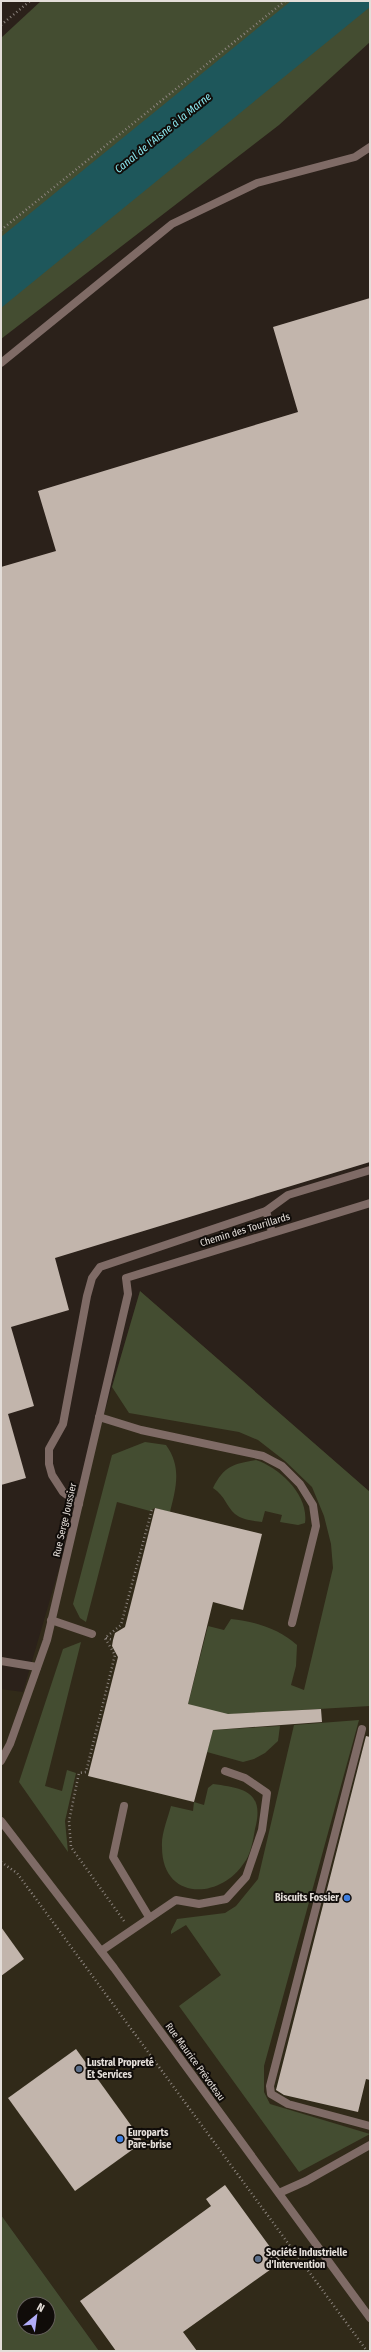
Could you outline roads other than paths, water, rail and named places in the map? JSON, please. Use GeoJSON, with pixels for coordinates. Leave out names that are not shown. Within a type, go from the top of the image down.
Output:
{"type":"FeatureCollection","features":[{"type":"Feature","properties":{"kind":"street"},"geometry":{"type":"LineString","coordinates":[[1,363],[172,224],[257,183],[355,156],[370,147]]}},
{"type":"Feature","properties":{"kind":"street"},"geometry":{"type":"LineString","coordinates":[[79,1504],[63,1492],[52,1475],[49,1464],[49,1449],[63,1424],[87,1296],[92,1278],[100,1267],[266,1211],[288,1195],[370,1170]]}},
{"type":"Feature","properties":{"kind":"street","name":"Chemin des Tourillards"},"geometry":{"type":"LineString","coordinates":[[126,1278],[370,1203]]}},
{"type":"Feature","properties":{"kind":"street"},"geometry":{"type":"LineString","coordinates":[[266,1211],[272,1232]]}},
{"type":"Feature","properties":{"kind":"street","name":"Rue Serge Joussier"},"geometry":{"type":"LineString","coordinates":[[1,1761],[10,1744],[37,1667],[51,1620],[128,1294],[126,1278]]}},
{"type":"Feature","properties":{"kind":"street"},"geometry":{"type":"LineString","coordinates":[[99,1417],[141,1430],[263,1456],[282,1466],[300,1484],[313,1505],[316,1526],[292,1623]]}},
{"type":"Feature","properties":{"kind":"street"},"geometry":{"type":"LineString","coordinates":[[51,1620],[92,1634]]}},
{"type":"Feature","properties":{"kind":"street"},"geometry":{"type":"LineString","coordinates":[[1,1661],[37,1667]]}},
{"type":"Feature","properties":{"kind":"street"},"geometry":{"type":"LineString","coordinates":[[362,1729],[270,2086],[271,2094],[288,2104],[370,2126]]}},
{"type":"Feature","properties":{"kind":"street"},"geometry":{"type":"LineString","coordinates":[[101,1951],[176,1900],[199,1904],[226,1900],[246,1877],[262,1830],[267,1793],[244,1778],[225,1771]]}},
{"type":"Feature","properties":{"kind":"street"},"geometry":{"type":"LineString","coordinates":[[124,1806],[113,1858],[150,1917]]}},
{"type":"Feature","properties":{"kind":"street","name":"Rue Maurice Prévoteau"},"geometry":{"type":"LineString","coordinates":[[1,1821],[101,1951],[370,2318]]}},
{"type":"Feature","properties":{"kind":"street"},"geometry":{"type":"LineString","coordinates":[[279,2193],[306,2181],[370,2145]]}},
{"type":"Feature","properties":{"kind":"water","name":"Canal de l'Aisne à la Marne"},"geometry":{"type":"Polygon","coordinates":[[[291,1],[370,1],[370,7],[1,308],[1,237],[291,1]]]}},
{"type":"Feature","properties":{"kind":"place","name":"Biscuits Fossier"},"geometry":{"type":"Point","coordinates":[347,1898]}},
{"type":"Feature","properties":{"kind":"place","name":"Lustral Propreté Et Services"},"geometry":{"type":"Point","coordinates":[79,2069]}},
{"type":"Feature","properties":{"kind":"place","name":"Europarts Pare-brise"},"geometry":{"type":"Point","coordinates":[120,2139]}},
{"type":"Feature","properties":{"kind":"place","name":"Société Industrielle d’Intervention"},"geometry":{"type":"Point","coordinates":[258,2259]}}]}
